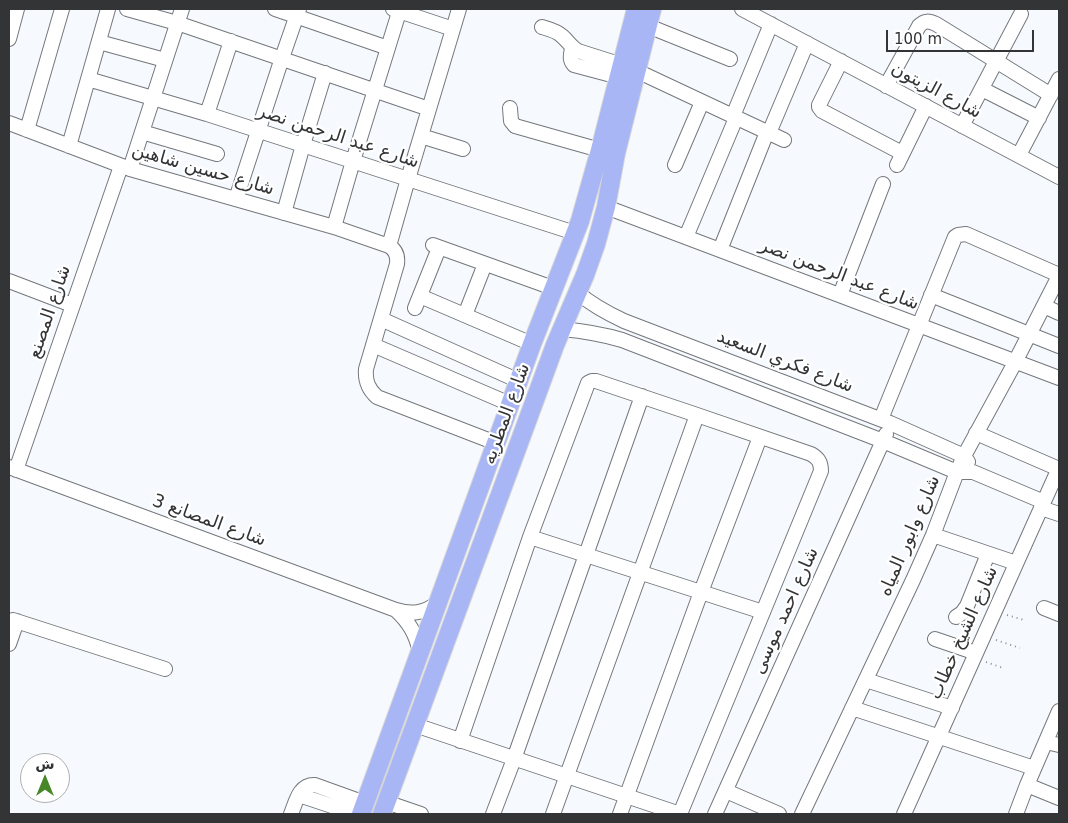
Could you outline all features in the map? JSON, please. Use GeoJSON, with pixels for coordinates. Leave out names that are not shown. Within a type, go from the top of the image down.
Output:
{"type":"FeatureCollection","features":[{"type":"Feature","properties":{"kind":"main road","name":"شارع المطريه"},"geometry":{"type":"LineString","coordinates":[[384,808],[528,416],[596,244],[606,207],[616,153],[636,9]]}},
{"type":"Feature","properties":{"kind":"main road","name":"شارع المطريه"},"geometry":{"type":"LineString","coordinates":[[361,811],[542,316],[574,236],[626,71],[648,26],[652,9]]}},
{"type":"Feature","properties":{"kind":"main road"},"geometry":{"type":"LineString","coordinates":[[574,236],[577,241],[586,245],[596,244]]}},
{"type":"Feature","properties":{"kind":"main road"},"geometry":{"type":"LineString","coordinates":[[542,316],[549,314],[554,308],[566,281],[575,275],[585,275]]}},
{"type":"Feature","properties":{"kind":"street"},"geometry":{"type":"LineString","coordinates":[[9,39],[17,9]]}},
{"type":"Feature","properties":{"kind":"street"},"geometry":{"type":"LineString","coordinates":[[27,130],[62,9]]}},
{"type":"Feature","properties":{"kind":"street"},"geometry":{"type":"LineString","coordinates":[[69,146],[108,9]]}},
{"type":"Feature","properties":{"kind":"street"},"geometry":{"type":"LineString","coordinates":[[127,9],[177,23],[429,109]]}},
{"type":"Feature","properties":{"kind":"street","name":"شارع المصنع"},"geometry":{"type":"LineString","coordinates":[[12,468],[125,168],[142,132],[182,9]]}},
{"type":"Feature","properties":{"kind":"street"},"geometry":{"type":"LineString","coordinates":[[275,9],[298,12],[388,48]]}},
{"type":"Feature","properties":{"kind":"street"},"geometry":{"type":"LineString","coordinates":[[334,227],[388,48],[397,9],[453,28]]}},
{"type":"Feature","properties":{"kind":"street"},"geometry":{"type":"LineString","coordinates":[[459,9],[389,246],[395,251],[398,260],[366,369],[366,377],[367,385],[377,397],[496,443]]}},
{"type":"Feature","properties":{"kind":"street","name":"شارع الزيتون"},"geometry":{"type":"LineString","coordinates":[[742,9],[768,18],[807,43],[1059,177]]}},
{"type":"Feature","properties":{"kind":"street"},"geometry":{"type":"LineString","coordinates":[[236,199],[298,12]]}},
{"type":"Feature","properties":{"kind":"street"},"geometry":{"type":"LineString","coordinates":[[962,126],[1021,14]]}},
{"type":"Feature","properties":{"kind":"street"},"geometry":{"type":"LineString","coordinates":[[686,237],[734,117],[768,18]]}},
{"type":"Feature","properties":{"kind":"street"},"geometry":{"type":"LineString","coordinates":[[886,86],[919,26],[923,22],[929,21],[1051,95]]}},
{"type":"Feature","properties":{"kind":"street"},"geometry":{"type":"LineString","coordinates":[[648,26],[730,59]]}},
{"type":"Feature","properties":{"kind":"street"},"geometry":{"type":"LineString","coordinates":[[542,27],[558,32],[578,52],[702,102],[784,140]]}},
{"type":"Feature","properties":{"kind":"street"},"geometry":{"type":"LineString","coordinates":[[207,114],[231,41]]}},
{"type":"Feature","properties":{"kind":"street"},"geometry":{"type":"LineString","coordinates":[[98,42],[165,60]]}},
{"type":"Feature","properties":{"kind":"street"},"geometry":{"type":"LineString","coordinates":[[720,250],[807,43]]}},
{"type":"Feature","properties":{"kind":"street"},"geometry":{"type":"LineString","coordinates":[[841,61],[819,105],[820,110],[900,159],[926,106]]}},
{"type":"Feature","properties":{"kind":"street"},"geometry":{"type":"LineString","coordinates":[[284,213],[325,73]]}},
{"type":"Feature","properties":{"kind":"street","name":"شارع عبد الرحمن نصر"},"geometry":{"type":"LineString","coordinates":[[88,79],[258,130],[574,236]]}},
{"type":"Feature","properties":{"kind":"street"},"geometry":{"type":"LineString","coordinates":[[1019,155],[1059,79]]}},
{"type":"Feature","properties":{"kind":"street"},"geometry":{"type":"LineString","coordinates":[[982,88],[1039,118]]}},
{"type":"Feature","properties":{"kind":"street"},"geometry":{"type":"LineString","coordinates":[[675,165],[702,102]]}},
{"type":"Feature","properties":{"kind":"street"},"geometry":{"type":"LineString","coordinates":[[510,108],[511,121],[515,126],[600,150]]}},
{"type":"Feature","properties":{"kind":"street","name":"شارع حسين شاهين"},"geometry":{"type":"LineString","coordinates":[[9,123],[125,168],[334,227],[389,246]]}},
{"type":"Feature","properties":{"kind":"street"},"geometry":{"type":"LineString","coordinates":[[142,132],[217,154]]}},
{"type":"Feature","properties":{"kind":"street"},"geometry":{"type":"LineString","coordinates":[[421,136],[463,149]]}},
{"type":"Feature","properties":{"kind":"street"},"geometry":{"type":"LineString","coordinates":[[840,296],[882,184]]}},
{"type":"Feature","properties":{"kind":"street","name":"شارع عبد الرحمن نصر"},"geometry":{"type":"LineString","coordinates":[[606,207],[1059,378]]}},
{"type":"Feature","properties":{"kind":"street","name":"شارع احمد موسى"},"geometry":{"type":"LineString","coordinates":[[721,805],[883,441],[886,421],[919,325],[953,240],[955,237],[966,234],[1059,276]]}},
{"type":"Feature","properties":{"kind":"street"},"geometry":{"type":"LineString","coordinates":[[532,344],[465,315],[417,302],[436,246],[553,288]]}},
{"type":"Feature","properties":{"kind":"street"},"geometry":{"type":"LineString","coordinates":[[465,315],[485,264]]}},
{"type":"Feature","properties":{"kind":"street","name":"شارع وابور المياه"},"geometry":{"type":"LineString","coordinates":[[802,814],[913,580],[933,535],[956,472],[1059,276]]}},
{"type":"Feature","properties":{"kind":"street"},"geometry":{"type":"LineString","coordinates":[[9,282],[72,305]]}},
{"type":"Feature","properties":{"kind":"street","name":"شارع فكري السعيد"},"geometry":{"type":"LineString","coordinates":[[578,293],[590,303],[624,321],[886,421],[964,456]]}},
{"type":"Feature","properties":{"kind":"street"},"geometry":{"type":"LineString","coordinates":[[931,296],[1059,346]]}},
{"type":"Feature","properties":{"kind":"street"},"geometry":{"type":"LineString","coordinates":[[1044,306],[1059,313]]}},
{"type":"Feature","properties":{"kind":"street"},"geometry":{"type":"LineString","coordinates":[[380,319],[519,381]]}},
{"type":"Feature","properties":{"kind":"street"},"geometry":{"type":"LineString","coordinates":[[562,329],[602,334],[622,340],[883,441],[956,472],[973,472],[1059,514]]}},
{"type":"Feature","properties":{"kind":"street"},"geometry":{"type":"LineString","coordinates":[[373,345],[510,404]]}},
{"type":"Feature","properties":{"kind":"street"},"geometry":{"type":"LineString","coordinates":[[415,725],[680,814],[820,471],[820,464],[817,458],[697,414],[596,381],[588,383],[530,537],[460,740]]}},
{"type":"Feature","properties":{"kind":"street"},"geometry":{"type":"LineString","coordinates":[[493,814],[642,396]]}},
{"type":"Feature","properties":{"kind":"street"},"geometry":{"type":"LineString","coordinates":[[553,814],[697,414]]}},
{"type":"Feature","properties":{"kind":"street"},"geometry":{"type":"LineString","coordinates":[[976,433],[1059,468]]}},
{"type":"Feature","properties":{"kind":"street"},"geometry":{"type":"LineString","coordinates":[[620,814],[760,437]]}},
{"type":"Feature","properties":{"kind":"street"},"geometry":{"type":"LineString","coordinates":[[964,456],[973,472]]}},
{"type":"Feature","properties":{"kind":"street","name":"شارع المصانع 3"},"geometry":{"type":"LineString","coordinates":[[12,468],[404,613],[422,612],[438,603]]}},
{"type":"Feature","properties":{"kind":"street","name":"شارع الشيخ خطاب"},"geometry":{"type":"LineString","coordinates":[[904,814],[1059,468]]}},
{"type":"Feature","properties":{"kind":"street"},"geometry":{"type":"LineString","coordinates":[[933,535],[1016,563]]}},
{"type":"Feature","properties":{"kind":"street"},"geometry":{"type":"LineString","coordinates":[[530,537],[763,612]]}},
{"type":"Feature","properties":{"kind":"street"},"geometry":{"type":"LineString","coordinates":[[956,617],[967,606],[988,554]]}},
{"type":"Feature","properties":{"kind":"street"},"geometry":{"type":"LineString","coordinates":[[1044,608],[1059,614]]}},
{"type":"Feature","properties":{"kind":"street"},"geometry":{"type":"LineString","coordinates":[[396,610],[409,624],[420,652]]}},
{"type":"Feature","properties":{"kind":"street"},"geometry":{"type":"LineString","coordinates":[[9,644],[13,623],[164,669]]}},
{"type":"Feature","properties":{"kind":"street"},"geometry":{"type":"LineString","coordinates":[[935,639],[975,655]]}},
{"type":"Feature","properties":{"kind":"street"},"geometry":{"type":"LineString","coordinates":[[866,680],[952,708]]}},
{"type":"Feature","properties":{"kind":"street"},"geometry":{"type":"LineString","coordinates":[[852,708],[1034,768]]}},
{"type":"Feature","properties":{"kind":"street"},"geometry":{"type":"LineString","coordinates":[[1016,814],[1034,768],[1052,744],[1059,711]]}},
{"type":"Feature","properties":{"kind":"street"},"geometry":{"type":"LineString","coordinates":[[291,814],[301,790],[310,785],[315,785],[361,811]]}},
{"type":"Feature","properties":{"kind":"street"},"geometry":{"type":"LineString","coordinates":[[1027,785],[1059,798]]}},
{"type":"Feature","properties":{"kind":"street"},"geometry":{"type":"LineString","coordinates":[[721,805],[779,814]]}},
{"type":"Feature","properties":{"kind":"street"},"geometry":{"type":"LineString","coordinates":[[384,808],[421,814]]}},
{"type":"Feature","properties":{"kind":"path"},"geometry":{"type":"LineString","coordinates":[[995,611],[1024,620]]}},
{"type":"Feature","properties":{"kind":"path"},"geometry":{"type":"LineString","coordinates":[[984,636],[1020,648]]}},
{"type":"Feature","properties":{"kind":"path"},"geometry":{"type":"LineString","coordinates":[[975,655],[1003,668]]}}]}
